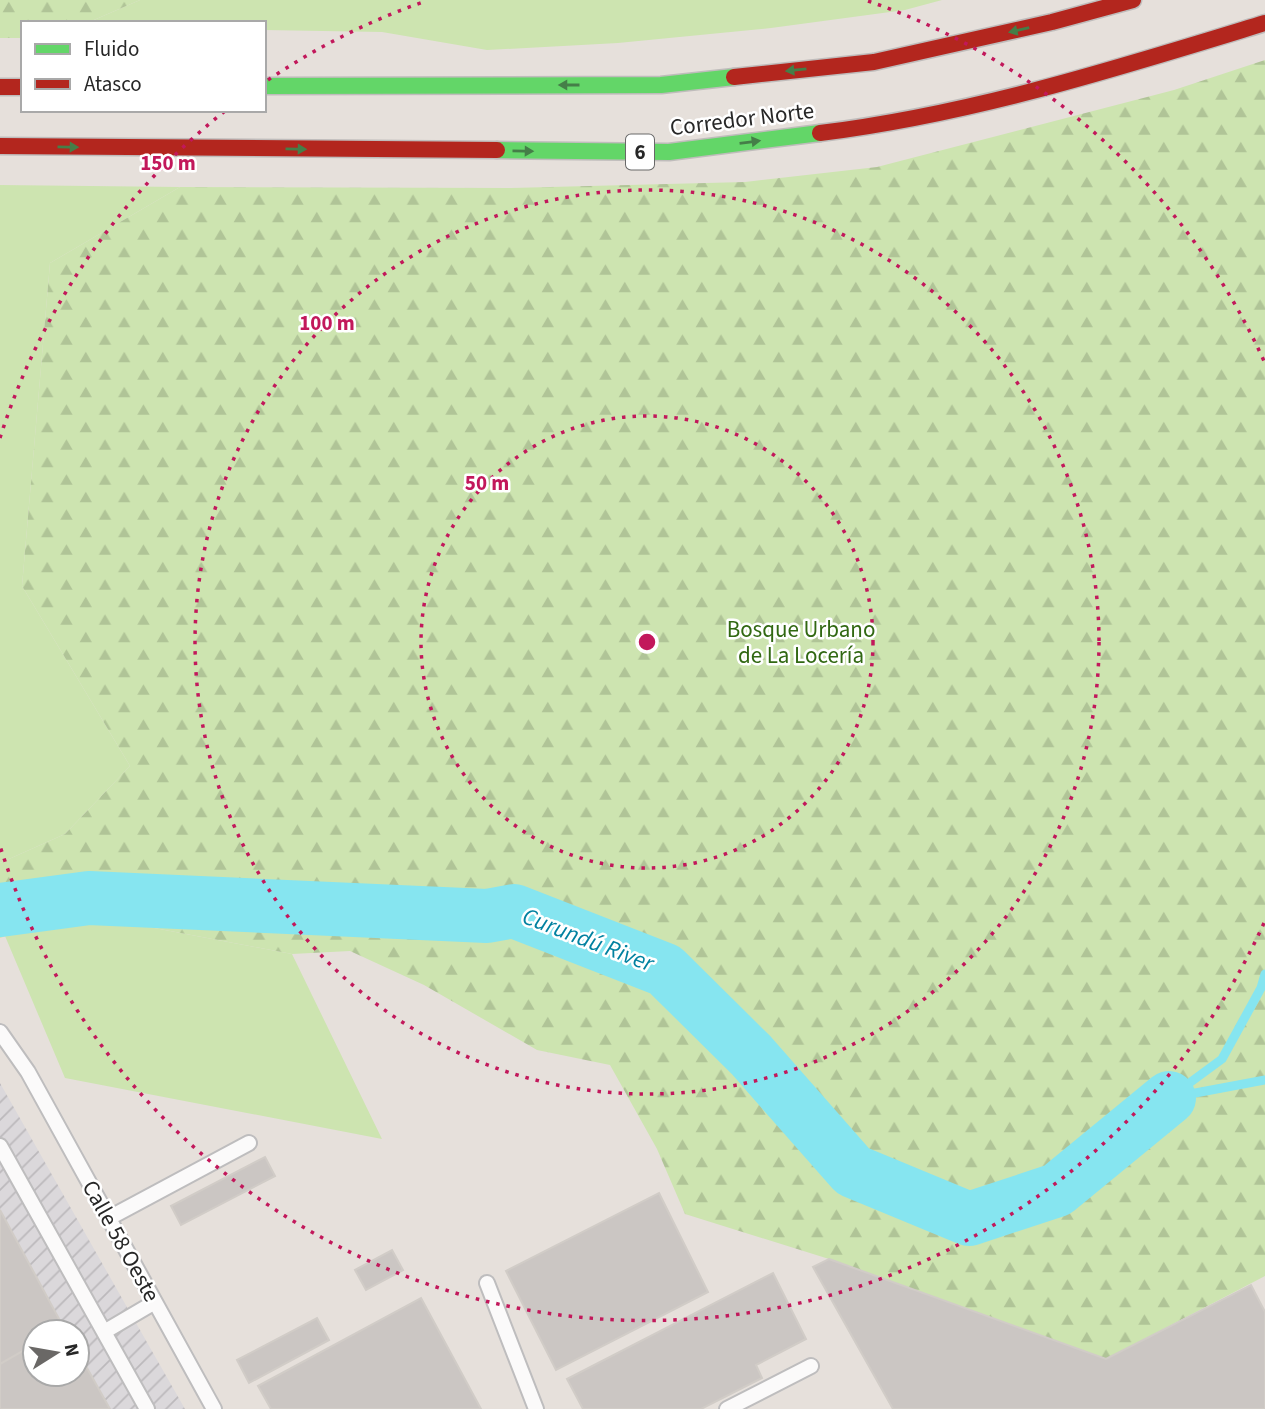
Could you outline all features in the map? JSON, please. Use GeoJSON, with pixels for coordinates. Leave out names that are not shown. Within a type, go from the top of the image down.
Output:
{"type":"FeatureCollection","features":[{"type":"Feature","properties":{"kind":"highway"},"geometry":{"type":"LineString","coordinates":[[1052,22],[1081,0]]}},
{"type":"Feature","properties":{"kind":"highway","name":"Corredor Norte"},"geometry":{"type":"LineString","coordinates":[[266,86],[661,85],[874,62],[1052,22],[1133,0]]}},
{"type":"Feature","properties":{"kind":"highway","name":"Corredor Norte"},"geometry":{"type":"LineString","coordinates":[[0,146],[668,152],[890,124],[1058,86],[1265,23]]}},
{"type":"Feature","properties":{"kind":"highway"},"geometry":{"type":"LineString","coordinates":[[0,87],[21,87]]}},
{"type":"Feature","properties":{"kind":"lane","name":"Calle 58 Oeste"},"geometry":{"type":"LineString","coordinates":[[0,1032],[28,1072],[214,1409]]}},
{"type":"Feature","properties":{"kind":"lane"},"geometry":{"type":"LineString","coordinates":[[109,1218],[249,1143]]}},
{"type":"Feature","properties":{"kind":"lane"},"geometry":{"type":"LineString","coordinates":[[0,1146],[147,1409]]}},
{"type":"Feature","properties":{"kind":"lane"},"geometry":{"type":"LineString","coordinates":[[487,1283],[536,1409]]}},
{"type":"Feature","properties":{"kind":"lane"},"geometry":{"type":"LineString","coordinates":[[104,1332],[155,1302]]}},
{"type":"Feature","properties":{"kind":"lane"},"geometry":{"type":"LineString","coordinates":[[733,1408],[811,1366]]}},
{"type":"Feature","properties":{"kind":"shaded area"},"geometry":{"type":"Polygon","coordinates":[[[0,1083],[185,1409],[0,1409],[0,1083]]]}},
{"type":"Feature","properties":{"kind":"green space"},"geometry":{"type":"Polygon","coordinates":[[[0,0],[140,0],[92,21],[21,21],[21,38],[0,38],[0,0]]]}},
{"type":"Feature","properties":{"kind":"green space"},"geometry":{"type":"Polygon","coordinates":[[[140,0],[942,0],[905,10],[771,28],[618,43],[487,50],[382,32],[266,30],[266,21],[92,21],[140,0]]]}},
{"type":"Feature","properties":{"kind":"green space","name":"Bosque Urbano de La Locería"},"geometry":{"type":"Polygon","coordinates":[[[1265,60],[1265,1276],[1106,1359],[829,1259],[685,1214],[657,1149],[610,1065],[537,1050],[424,985],[350,951],[292,954],[75,913],[0,938],[0,863],[65,834],[130,766],[22,586],[50,263],[180,187],[511,188],[745,182],[877,167],[1174,90],[1265,60]]]}},
{"type":"Feature","properties":{"kind":"green space"},"geometry":{"type":"Polygon","coordinates":[[[0,185],[180,187],[50,263],[22,586],[130,766],[65,834],[0,863],[0,185]]]}},
{"type":"Feature","properties":{"kind":"green space"},"geometry":{"type":"Polygon","coordinates":[[[75,913],[292,954],[382,1139],[65,1078],[5,936],[75,913]]]}},
{"type":"Feature","properties":{"kind":"building"},"geometry":{"type":"Polygon","coordinates":[[[265,1157],[275,1176],[181,1225],[171,1206],[265,1157]]]}},
{"type":"Feature","properties":{"kind":"building"},"geometry":{"type":"Polygon","coordinates":[[[659,1193],[708,1292],[556,1370],[506,1271],[659,1193]]]}},
{"type":"Feature","properties":{"kind":"building"},"geometry":{"type":"Polygon","coordinates":[[[0,1210],[59,1318],[21,1318],[21,1352],[0,1364],[0,1210]]]}},
{"type":"Feature","properties":{"kind":"building"},"geometry":{"type":"Polygon","coordinates":[[[392,1250],[403,1270],[366,1290],[355,1270],[392,1250]]]}},
{"type":"Feature","properties":{"kind":"building"},"geometry":{"type":"Polygon","coordinates":[[[829,1259],[1106,1359],[1251,1285],[1265,1312],[1265,1409],[893,1409],[813,1267],[829,1259]]]}},
{"type":"Feature","properties":{"kind":"building"},"geometry":{"type":"Polygon","coordinates":[[[773,1273],[806,1339],[756,1365],[762,1378],[701,1409],[583,1409],[567,1379],[773,1273]]]}},
{"type":"Feature","properties":{"kind":"building"},"geometry":{"type":"Polygon","coordinates":[[[421,1298],[481,1409],[271,1409],[258,1386],[421,1298]]]}},
{"type":"Feature","properties":{"kind":"building"},"geometry":{"type":"Polygon","coordinates":[[[317,1318],[329,1340],[249,1383],[237,1360],[317,1318]]]}},
{"type":"Feature","properties":{"kind":"building"},"geometry":{"type":"Polygon","coordinates":[[[21,1352],[21,1388],[91,1388],[91,1375],[110,1409],[0,1409],[0,1364],[21,1352]]]}},
{"type":"Feature","properties":{"kind":"waterway","name":"Curundú River"},"geometry":{"type":"LineString","coordinates":[[0,910],[89,898],[487,916],[514,911],[665,970],[751,1055],[853,1171],[969,1219],[1057,1190],[1169,1098]]}},
{"type":"Feature","properties":{"kind":"waterway"},"geometry":{"type":"LineString","coordinates":[[1169,1098],[1222,1059],[1261,988],[1265,974]]}},
{"type":"Feature","properties":{"kind":"waterway"},"geometry":{"type":"LineString","coordinates":[[1174,1097],[1265,1080]]}},
{"type":"Feature","properties":{"kind":"traffic: fast"},"geometry":{"type":"LineString","coordinates":[[266,86],[661,85],[734,77]]}},
{"type":"Feature","properties":{"kind":"traffic: fast"},"geometry":{"type":"LineString","coordinates":[[497,150],[669,152],[820,133]]}},
{"type":"Feature","properties":{"kind":"traffic: jam"},"geometry":{"type":"LineString","coordinates":[[734,77],[874,62],[1052,22],[1133,0]]}},
{"type":"Feature","properties":{"kind":"traffic: jam"},"geometry":{"type":"LineString","coordinates":[[820,133],[877,125],[989,102],[1100,73],[1265,23]]}},
{"type":"Feature","properties":{"kind":"traffic: jam"},"geometry":{"type":"LineString","coordinates":[[0,87],[21,87]]}},
{"type":"Feature","properties":{"kind":"traffic: jam"},"geometry":{"type":"LineString","coordinates":[[0,146],[497,150]]}}]}
